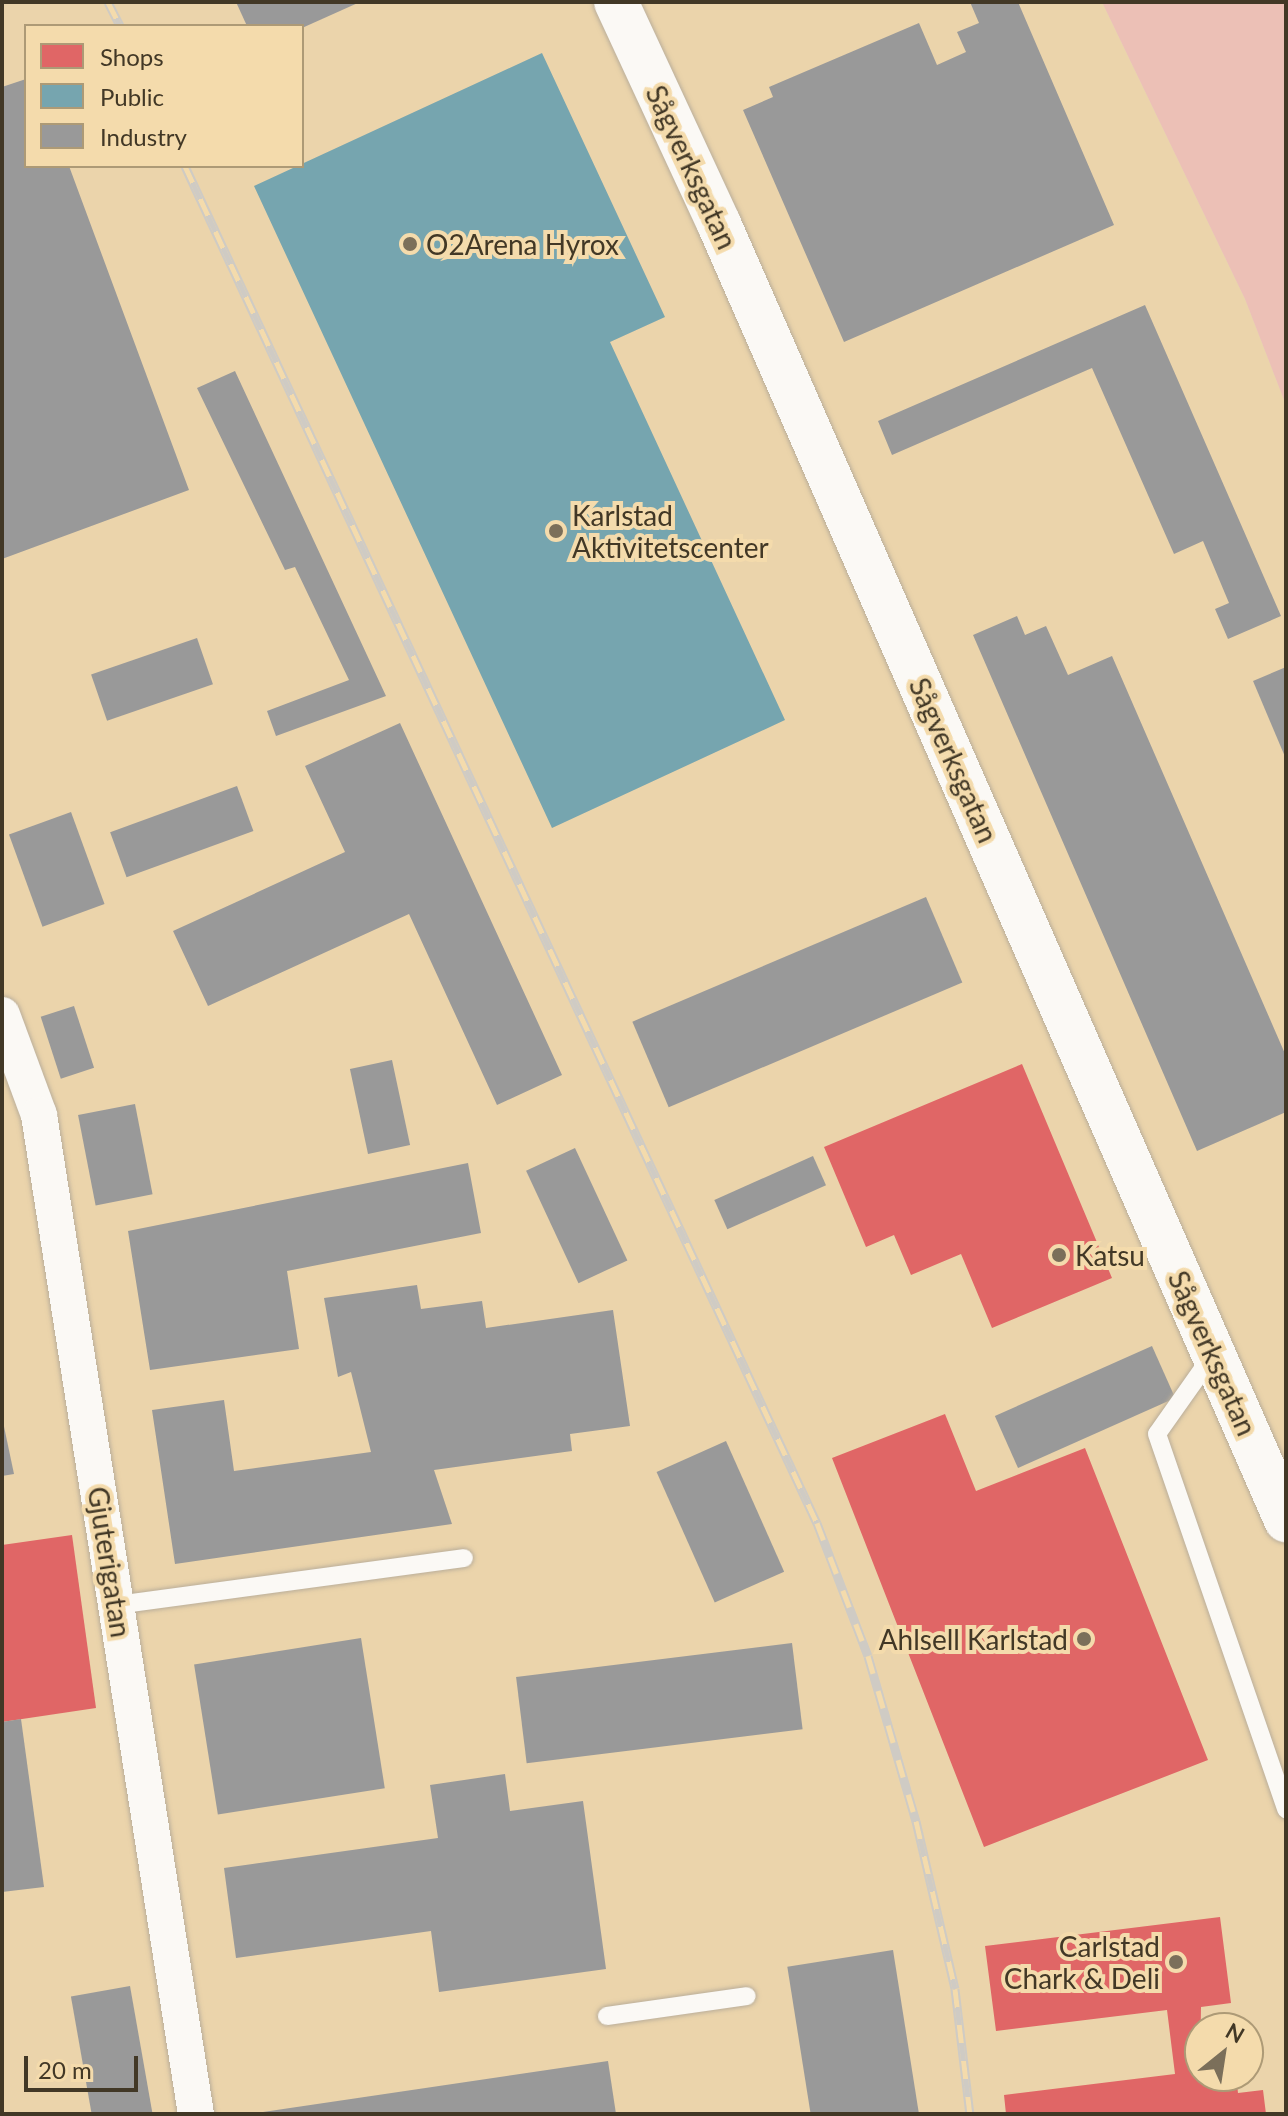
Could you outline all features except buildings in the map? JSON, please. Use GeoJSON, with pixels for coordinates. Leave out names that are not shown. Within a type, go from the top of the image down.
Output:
{"type":"FeatureCollection","features":[{"type":"Feature","properties":{"kind":"street","name":"Sågverksgatan"},"geometry":{"type":"LineString","coordinates":[[616,2],[719,224],[1286,1520]]}},
{"type":"Feature","properties":{"kind":"street","name":"Gjuterigatan"},"geometry":{"type":"LineString","coordinates":[[2,1015],[39,1115],[196,2114]]}},
{"type":"Feature","properties":{"kind":"lane"},"geometry":{"type":"LineString","coordinates":[[1214,1354],[1157,1434],[1286,1809]]}},
{"type":"Feature","properties":{"kind":"lane"},"geometry":{"type":"LineString","coordinates":[[117,1605],[464,1558]]}},
{"type":"Feature","properties":{"kind":"lane"},"geometry":{"type":"LineString","coordinates":[[607,2016],[747,1996]]}},
{"type":"Feature","properties":{"kind":"shaded area"},"geometry":{"type":"Polygon","coordinates":[[[2,2],[1102,2],[1245,299],[1286,405],[1286,2114],[2,2114],[2,2]]]}},
{"type":"Feature","properties":{"kind":"shaded area"},"geometry":{"type":"Polygon","coordinates":[[[1102,2],[1286,2],[1286,405],[1245,299],[1102,2]]]}},
{"type":"Feature","properties":{"kind":"railway"},"geometry":{"type":"LineString","coordinates":[[108,2],[119,24]]}},
{"type":"Feature","properties":{"kind":"railway"},"geometry":{"type":"LineString","coordinates":[[186,168],[817,1523],[868,1656],[916,1821],[955,1989],[970,2114]]}},
{"type":"Feature","properties":{"kind":"place","name":"O2Arena Hyrox"},"geometry":{"type":"Point","coordinates":[410,244]}},
{"type":"Feature","properties":{"kind":"place","name":"Karlstad Aktivitetscenter"},"geometry":{"type":"Point","coordinates":[556,531]}},
{"type":"Feature","properties":{"kind":"place","name":"Katsu"},"geometry":{"type":"Point","coordinates":[1059,1255]}},
{"type":"Feature","properties":{"kind":"place","name":"Ahlsell Karlstad"},"geometry":{"type":"Point","coordinates":[1084,1639]}},
{"type":"Feature","properties":{"kind":"place","name":"Carlstad Chark & Deli"},"geometry":{"type":"Point","coordinates":[1176,1962]}}]}
